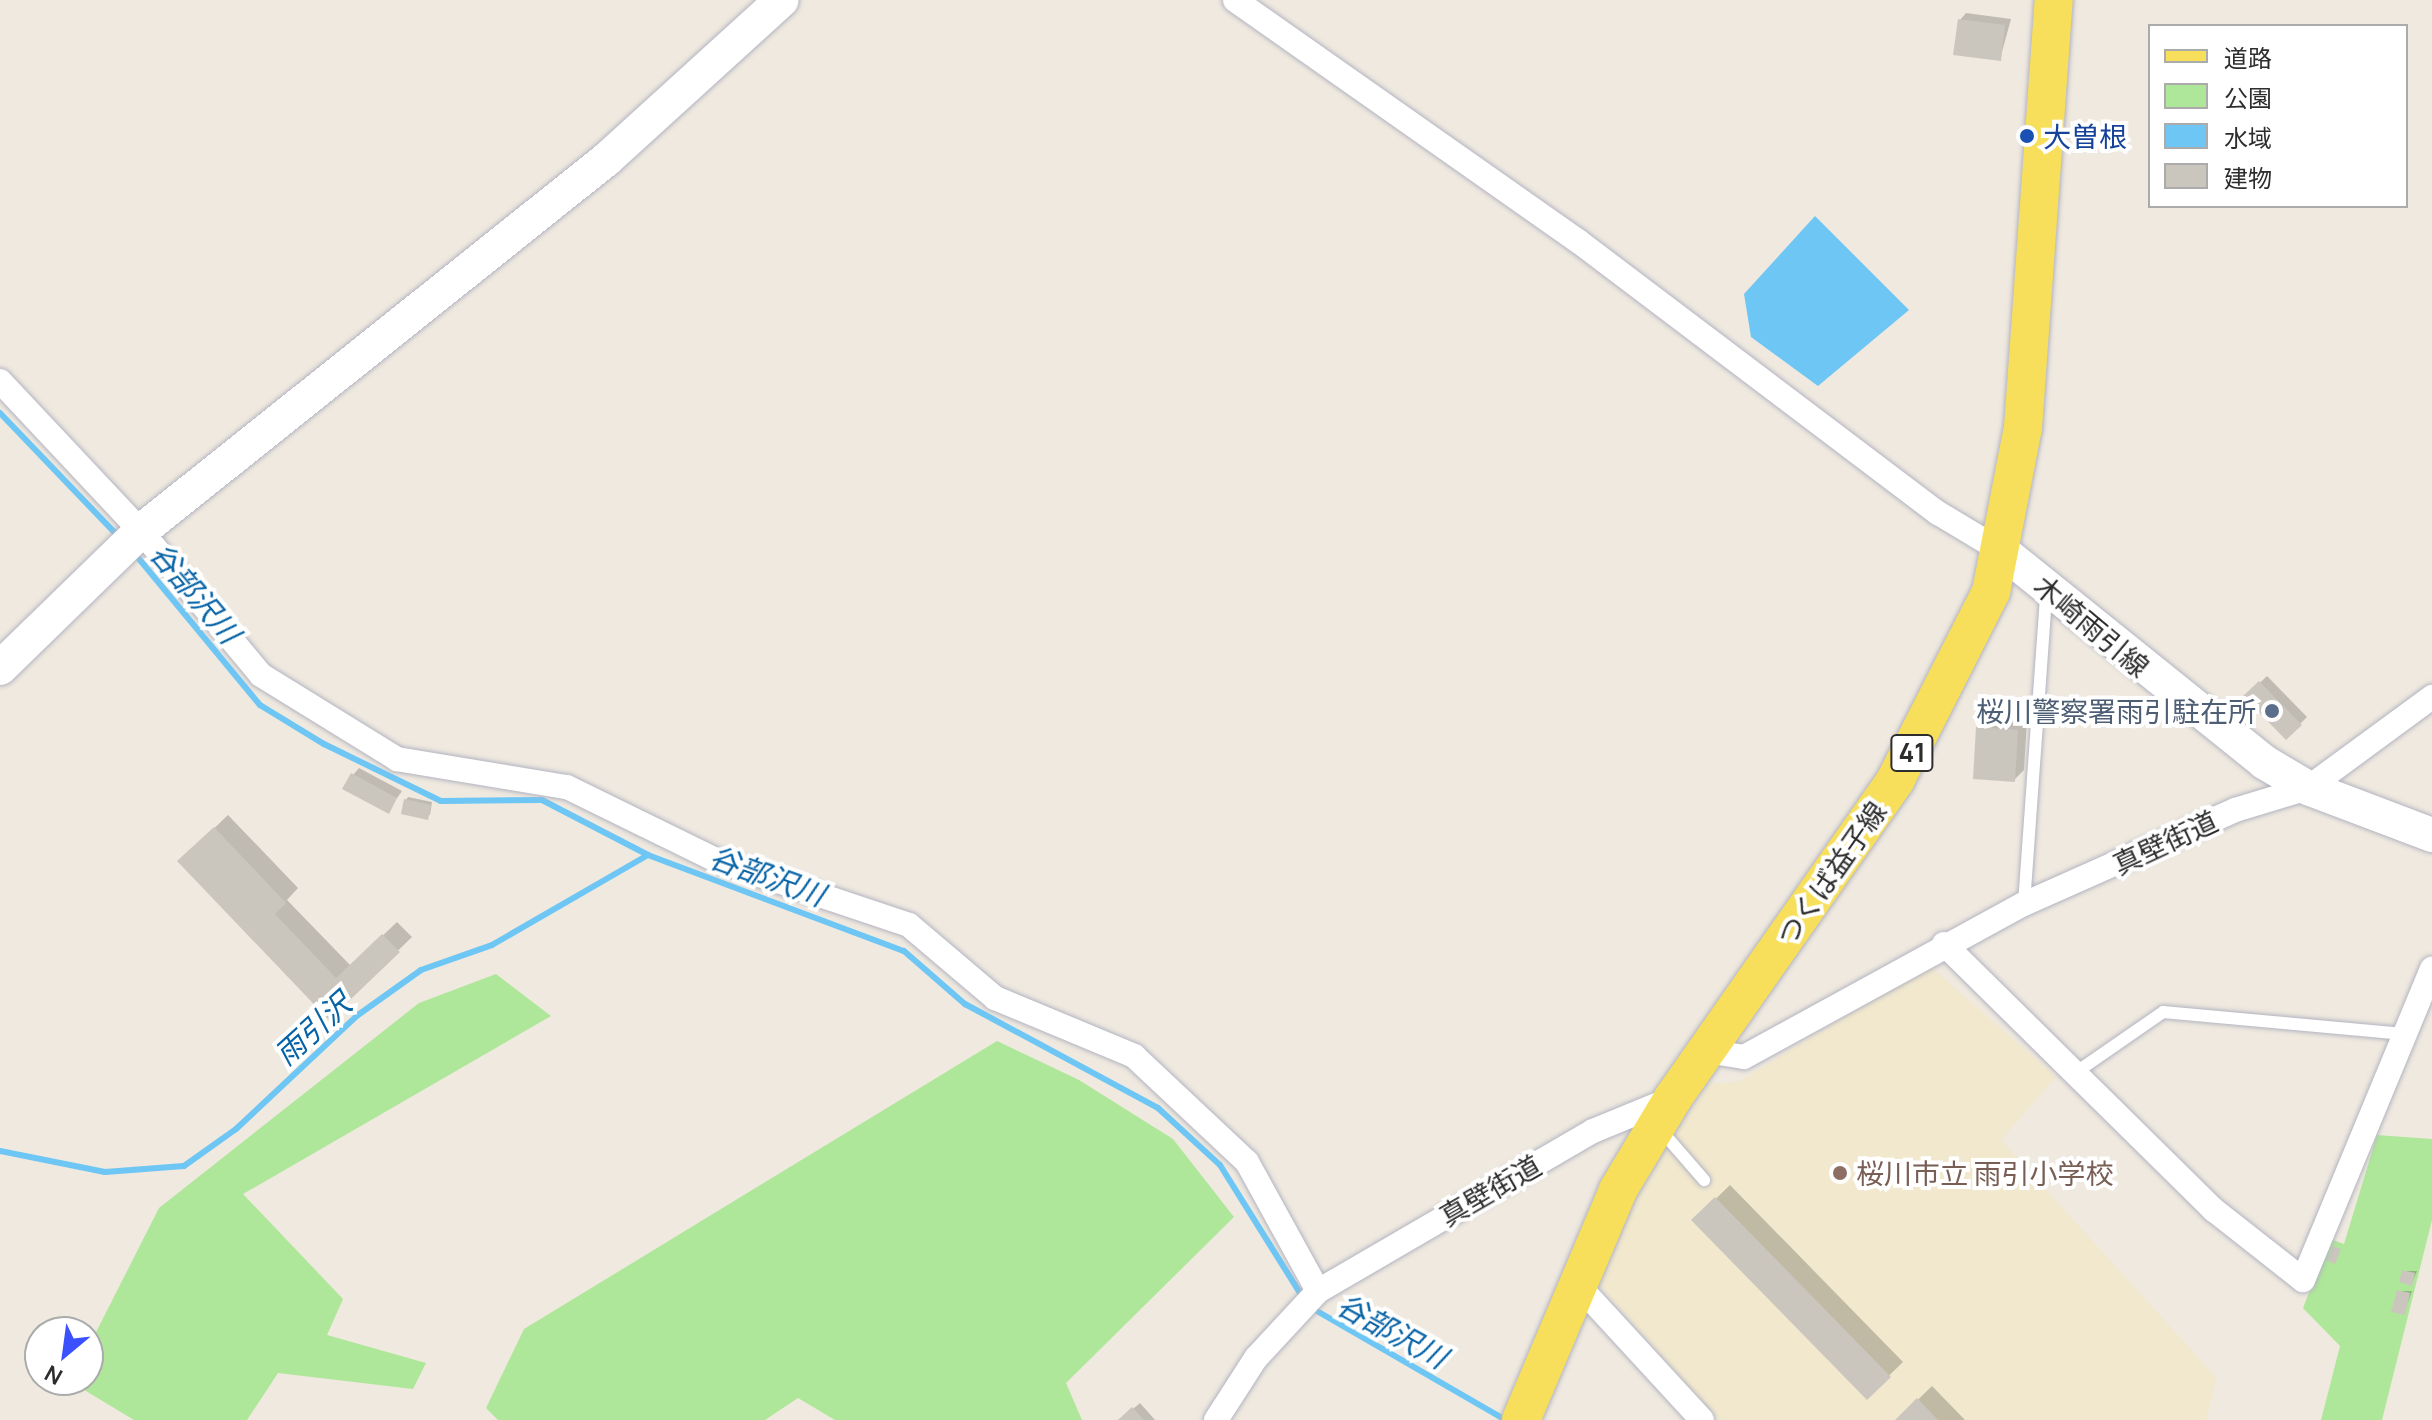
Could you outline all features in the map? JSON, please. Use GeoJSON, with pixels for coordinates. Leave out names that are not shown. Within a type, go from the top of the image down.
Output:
{"type":"FeatureCollection","features":[{"type":"Feature","properties":{"kind":"main road","name":"つくば益子線"},"geometry":{"type":"LineString","coordinates":[[1521,1420],[1576,1283],[1665,1112],[1925,733],[2003,552],[2023,428],[2054,0]]}},
{"type":"Feature","properties":{"kind":"street"},"geometry":{"type":"LineString","coordinates":[[0,668],[141,531],[607,159],[782,0]]}},
{"type":"Feature","properties":{"kind":"street"},"geometry":{"type":"LineString","coordinates":[[1235,0],[1578,241],[1938,513],[2003,552]]}},
{"type":"Feature","properties":{"kind":"street"},"geometry":{"type":"LineString","coordinates":[[0,381],[141,531],[261,675],[397,759],[567,787],[718,861],[909,925],[995,998],[1156,1069],[1262,1182],[1310,1299]]}},
{"type":"Feature","properties":{"kind":"street","name":"木崎雨引線"},"geometry":{"type":"LineString","coordinates":[[2003,552],[2221,732],[2308,788],[2432,835]]}},
{"type":"Feature","properties":{"kind":"street","name":"真壁街道"},"geometry":{"type":"LineString","coordinates":[[1944,944],[2024,904],[2235,810],[2308,788],[2432,697]]}},
{"type":"Feature","properties":{"kind":"street"},"geometry":{"type":"LineString","coordinates":[[1706,1051],[1744,1057],[1944,944],[2214,1210],[2303,1280],[2432,969]]}},
{"type":"Feature","properties":{"kind":"street","name":"真壁街道"},"geometry":{"type":"LineString","coordinates":[[1216,1420],[1310,1299],[1593,1131],[1665,1112]]}},
{"type":"Feature","properties":{"kind":"street"},"geometry":{"type":"LineString","coordinates":[[1576,1283],[1702,1420]]}},
{"type":"Feature","properties":{"kind":"lane"},"geometry":{"type":"LineString","coordinates":[[2024,904],[2046,588]]}},
{"type":"Feature","properties":{"kind":"lane"},"geometry":{"type":"LineString","coordinates":[[2075,1073],[2163,1012],[2407,1034]]}},
{"type":"Feature","properties":{"kind":"lane"},"geometry":{"type":"LineString","coordinates":[[1665,1112],[1704,1180]]}},
{"type":"Feature","properties":{"kind":"shaded area","name":"桜川市立 雨引小学校"},"geometry":{"type":"Polygon","coordinates":[[[1929,965],[2056,1077],[2001,1140],[2217,1378],[2206,1420],[1718,1420],[1594,1279],[1625,1207],[1709,1084],[1738,1082],[1929,965]]]}},
{"type":"Feature","properties":{"kind":"green space"},"geometry":{"type":"Polygon","coordinates":[[[496,974],[551,1016],[243,1194],[343,1299],[327,1335],[426,1363],[413,1389],[278,1373],[247,1420],[134,1420],[94,1396],[104,1396],[104,1316],[159,1208],[419,1003],[496,974]]]}},
{"type":"Feature","properties":{"kind":"green space"},"geometry":{"type":"Polygon","coordinates":[[[997,1041],[1079,1080],[1173,1139],[1234,1217],[1066,1383],[1082,1420],[835,1420],[798,1398],[765,1420],[498,1420],[486,1408],[524,1329],[997,1041]]]}},
{"type":"Feature","properties":{"kind":"green space"},"geometry":{"type":"Polygon","coordinates":[[[2377,1135],[2432,1139],[2432,1220],[2382,1420],[2321,1420],[2340,1346],[2303,1308],[2330,1239],[2344,1244],[2377,1135]]]}},
{"type":"Feature","properties":{"kind":"water"},"geometry":{"type":"Polygon","coordinates":[[[1815,216],[1909,310],[1818,386],[1751,337],[1744,294],[1815,216]]]}},
{"type":"Feature","properties":{"kind":"building"},"geometry":{"type":"Polygon","coordinates":[[[1958,19],[2005,25],[2001,61],[1953,55],[1958,19]]]}},
{"type":"Feature","properties":{"kind":"building","name":"桜川警察署雨引駐在所"},"geometry":{"type":"Polygon","coordinates":[[[2259,681],[2302,725],[2286,740],[2243,696],[2259,681]]]}},
{"type":"Feature","properties":{"kind":"building"},"geometry":{"type":"Polygon","coordinates":[[[1976,727],[2018,730],[2015,782],[1973,779],[1976,727]]]}},
{"type":"Feature","properties":{"kind":"building"},"geometry":{"type":"Polygon","coordinates":[[[351,773],[397,798],[389,814],[342,789],[351,773]]]}},
{"type":"Feature","properties":{"kind":"building"},"geometry":{"type":"Polygon","coordinates":[[[404,799],[431,805],[428,820],[401,814],[404,799]]]}},
{"type":"Feature","properties":{"kind":"building"},"geometry":{"type":"Polygon","coordinates":[[[214,827],[286,903],[275,914],[336,978],[382,934],[400,952],[329,1020],[177,861],[214,827]]]}},
{"type":"Feature","properties":{"kind":"building"},"geometry":{"type":"Polygon","coordinates":[[[1715,1197],[1891,1377],[1867,1400],[1691,1220],[1715,1197]]]}},
{"type":"Feature","properties":{"kind":"building"},"geometry":{"type":"Polygon","coordinates":[[[2333,1246],[2341,1249],[2335,1264],[2327,1260],[2333,1246]]]}},
{"type":"Feature","properties":{"kind":"building"},"geometry":{"type":"Polygon","coordinates":[[[2402,1270],[2415,1273],[2412,1286],[2399,1282],[2402,1270]]]}},
{"type":"Feature","properties":{"kind":"building"},"geometry":{"type":"Polygon","coordinates":[[[2397,1290],[2410,1293],[2405,1315],[2391,1312],[2397,1290]]]}},
{"type":"Feature","properties":{"kind":"building"},"geometry":{"type":"Polygon","coordinates":[[[1917,1398],[1938,1420],[1895,1420],[1917,1398]]]}},
{"type":"Feature","properties":{"kind":"building"},"geometry":{"type":"Polygon","coordinates":[[[1132,1407],[1144,1420],[1118,1420],[1132,1407]]]}},
{"type":"Feature","properties":{"kind":"waterway","name":"谷部沢川"},"geometry":{"type":"LineString","coordinates":[[0,413],[119,537]]}},
{"type":"Feature","properties":{"kind":"waterway","name":"谷部沢川"},"geometry":{"type":"LineString","coordinates":[[135,554],[260,705],[324,744],[441,801],[542,800],[648,855],[904,951],[965,1004],[1158,1108],[1220,1165],[1303,1298]]}},
{"type":"Feature","properties":{"kind":"waterway","name":"雨引沢"},"geometry":{"type":"LineString","coordinates":[[0,1151],[105,1172],[184,1166],[236,1129],[358,1015],[421,970],[492,945],[648,855]]}},
{"type":"Feature","properties":{"kind":"waterway","name":"谷部沢川"},"geometry":{"type":"LineString","coordinates":[[1310,1307],[1506,1420]]}},
{"type":"Feature","properties":{"kind":"place","name":"大曽根"},"geometry":{"type":"Point","coordinates":[2027,136]}},
{"type":"Feature","properties":{"kind":"place","name":"桜川警察署雨引駐在所"},"geometry":{"type":"Point","coordinates":[2272,711]}},
{"type":"Feature","properties":{"kind":"place","name":"桜川市立 雨引小学校"},"geometry":{"type":"Point","coordinates":[1840,1173]}}]}
